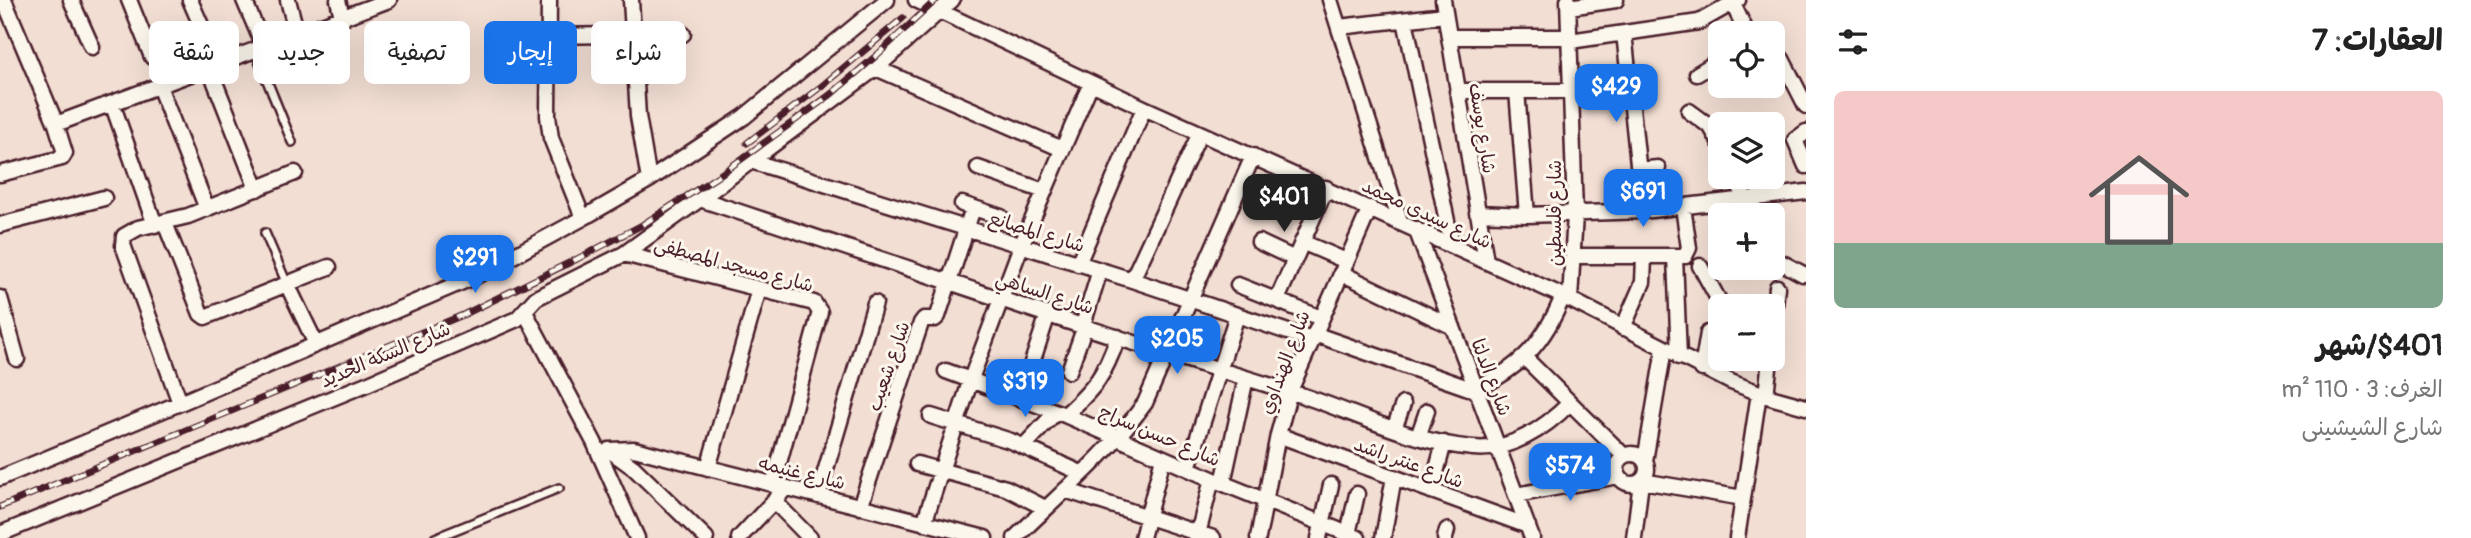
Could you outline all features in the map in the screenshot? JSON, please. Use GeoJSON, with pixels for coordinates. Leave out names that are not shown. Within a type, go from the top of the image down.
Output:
{"type":"FeatureCollection","features":[{"type":"Feature","properties":{"kind":"street"},"geometry":{"type":"LineString","coordinates":[[0,174],[62,158],[65,150],[5,0]]}},
{"type":"Feature","properties":{"kind":"street"},"geometry":{"type":"LineString","coordinates":[[72,0],[92,47]]}},
{"type":"Feature","properties":{"kind":"street"},"geometry":{"type":"LineString","coordinates":[[129,0],[149,50]]}},
{"type":"Feature","properties":{"kind":"street"},"geometry":{"type":"LineString","coordinates":[[190,0],[198,21]]}},
{"type":"Feature","properties":{"kind":"street"},"geometry":{"type":"LineString","coordinates":[[244,0],[253,29]]}},
{"type":"Feature","properties":{"kind":"street"},"geometry":{"type":"LineString","coordinates":[[288,0],[294,21]]}},
{"type":"Feature","properties":{"kind":"street"},"geometry":{"type":"LineString","coordinates":[[338,0],[342,17]]}},
{"type":"Feature","properties":{"kind":"street"},"geometry":{"type":"LineString","coordinates":[[331,21],[387,0]]}},
{"type":"Feature","properties":{"kind":"street"},"geometry":{"type":"LineString","coordinates":[[548,21],[549,0]]}},
{"type":"Feature","properties":{"kind":"street"},"geometry":{"type":"LineString","coordinates":[[631,0],[632,21]]}},
{"type":"Feature","properties":{"kind":"street","name":"شارع السكة الحديد"},"geometry":{"type":"LineString","coordinates":[[0,478],[475,276],[583,218],[649,180],[744,117],[887,0]]}},
{"type":"Feature","properties":{"kind":"street","name":"شارع سيدى محمد"},"geometry":{"type":"LineString","coordinates":[[916,0],[1144,108],[1567,298],[1702,369],[1763,394],[1805,403]]}},
{"type":"Feature","properties":{"kind":"street","name":"شارع السكة الحديد"},"geometry":{"type":"LineString","coordinates":[[0,534],[369,383],[517,319],[536,298],[624,254],[751,162],[876,68],[952,0]]}},
{"type":"Feature","properties":{"kind":"street"},"geometry":{"type":"LineString","coordinates":[[1330,0],[1400,221]]}},
{"type":"Feature","properties":{"kind":"street","name":"شارع يوسف"},"geometry":{"type":"LineString","coordinates":[[1443,0],[1486,261]]}},
{"type":"Feature","properties":{"kind":"street"},"geometry":{"type":"LineString","coordinates":[[1568,4],[1616,0]]}},
{"type":"Feature","properties":{"kind":"street"},"geometry":{"type":"LineString","coordinates":[[1449,37],[1570,39],[1624,33],[1699,22],[1736,2],[1743,21]]}},
{"type":"Feature","properties":{"kind":"street","name":"شارع فلسطين"},"geometry":{"type":"LineString","coordinates":[[1477,390],[1525,358],[1539,343],[1567,298],[1575,256],[1568,4]]}},
{"type":"Feature","properties":{"kind":"street"},"geometry":{"type":"LineString","coordinates":[[1339,27],[1445,15]]}},
{"type":"Feature","properties":{"kind":"street"},"geometry":{"type":"LineString","coordinates":[[1405,20],[1452,245]]}},
{"type":"Feature","properties":{"kind":"street"},"geometry":{"type":"LineString","coordinates":[[1624,33],[1643,212]]}},
{"type":"Feature","properties":{"kind":"street"},"geometry":{"type":"LineString","coordinates":[[1785,65],[1806,106]]}},
{"type":"Feature","properties":{"kind":"street"},"geometry":{"type":"LineString","coordinates":[[1697,74],[1708,67]]}},
{"type":"Feature","properties":{"kind":"street"},"geometry":{"type":"LineString","coordinates":[[876,68],[1062,149]]}},
{"type":"Feature","properties":{"kind":"street"},"geometry":{"type":"LineString","coordinates":[[924,523],[971,379],[1001,298],[1091,83]]}},
{"type":"Feature","properties":{"kind":"street"},"geometry":{"type":"LineString","coordinates":[[56,124],[164,84]]}},
{"type":"Feature","properties":{"kind":"street"},"geometry":{"type":"LineString","coordinates":[[221,84],[257,189]]}},
{"type":"Feature","properties":{"kind":"street"},"geometry":{"type":"LineString","coordinates":[[548,84],[551,138],[583,218]]}},
{"type":"Feature","properties":{"kind":"street"},"geometry":{"type":"LineString","coordinates":[[636,84],[649,180]]}},
{"type":"Feature","properties":{"kind":"street"},"geometry":{"type":"LineString","coordinates":[[159,86],[207,209]]}},
{"type":"Feature","properties":{"kind":"street"},"geometry":{"type":"LineString","coordinates":[[1457,91],[1571,91]]}},
{"type":"Feature","properties":{"kind":"street"},"geometry":{"type":"LineString","coordinates":[[1517,91],[1527,215]]}},
{"type":"Feature","properties":{"kind":"street"},"geometry":{"type":"LineString","coordinates":[[112,103],[160,224],[201,314],[205,317],[329,267]]}},
{"type":"Feature","properties":{"kind":"street"},"geometry":{"type":"LineString","coordinates":[[1079,264],[1144,108]]}},
{"type":"Feature","properties":{"kind":"street"},"geometry":{"type":"LineString","coordinates":[[1689,111],[1708,125]]}},
{"type":"Feature","properties":{"kind":"street"},"geometry":{"type":"LineString","coordinates":[[1806,132],[1795,140],[1795,144],[1806,166]]}},
{"type":"Feature","properties":{"kind":"street"},"geometry":{"type":"LineString","coordinates":[[1132,280],[1200,133]]}},
{"type":"Feature","properties":{"kind":"street"},"geometry":{"type":"LineString","coordinates":[[1015,538],[1081,474],[1145,403],[1253,156]]}},
{"type":"Feature","properties":{"kind":"street","name":"شارع المصانع"},"geometry":{"type":"LineString","coordinates":[[751,162],[1477,390]]}},
{"type":"Feature","properties":{"kind":"street"},"geometry":{"type":"LineString","coordinates":[[978,168],[1044,191]]}},
{"type":"Feature","properties":{"kind":"street"},"geometry":{"type":"LineString","coordinates":[[1638,170],[1658,168]]}},
{"type":"Feature","properties":{"kind":"street"},"geometry":{"type":"LineString","coordinates":[[180,403],[122,242],[127,234],[207,209],[295,173]]}},
{"type":"Feature","properties":{"kind":"street"},"geometry":{"type":"LineString","coordinates":[[1277,300],[1325,188]]}},
{"type":"Feature","properties":{"kind":"street"},"geometry":{"type":"LineString","coordinates":[[1738,189],[1740,203]]}},
{"type":"Feature","properties":{"kind":"street"},"geometry":{"type":"LineString","coordinates":[[1477,213],[1527,215],[1643,212],[1806,192]]}},
{"type":"Feature","properties":{"kind":"street"},"geometry":{"type":"LineString","coordinates":[[0,225],[104,198]]}},
{"type":"Feature","properties":{"kind":"street","name":"شارع الساهي"},"geometry":{"type":"LineString","coordinates":[[700,199],[1290,391],[1418,437],[1474,448],[1498,447],[1536,431],[1570,403]]}},
{"type":"Feature","properties":{"kind":"street","name":"شارع شعيب"},"geometry":{"type":"LineString","coordinates":[[860,507],[921,323],[927,318],[937,318],[967,229],[968,206],[1001,217]]}},
{"type":"Feature","properties":{"kind":"street"},"geometry":{"type":"LineString","coordinates":[[1575,256],[1685,256],[1689,253],[1683,206]]}},
{"type":"Feature","properties":{"kind":"street","name":"شارع الهنداوي"},"geometry":{"type":"LineString","coordinates":[[1258,538],[1278,435],[1290,391],[1370,208]]}},
{"type":"Feature","properties":{"kind":"street","name":"شارع الدلتا"},"geometry":{"type":"LineString","coordinates":[[1416,229],[1530,532]]}},
{"type":"Feature","properties":{"kind":"street"},"geometry":{"type":"LineString","coordinates":[[1259,242],[1295,259]]}},
{"type":"Feature","properties":{"kind":"street"},"geometry":{"type":"LineString","coordinates":[[1302,242],[1453,327]]}},
{"type":"Feature","properties":{"kind":"street","name":"شارع مسجد المصطفى"},"geometry":{"type":"LineString","coordinates":[[624,254],[814,303],[820,312],[780,487]]}},
{"type":"Feature","properties":{"kind":"street"},"geometry":{"type":"LineString","coordinates":[[1623,328],[1643,282],[1644,257]]}},
{"type":"Feature","properties":{"kind":"street"},"geometry":{"type":"LineString","coordinates":[[1675,257],[1679,357]]}},
{"type":"Feature","properties":{"kind":"street"},"geometry":{"type":"LineString","coordinates":[[1785,264],[1803,274]]}},
{"type":"Feature","properties":{"kind":"street"},"geometry":{"type":"LineString","coordinates":[[1700,267],[1715,294]]}},
{"type":"Feature","properties":{"kind":"street"},"geometry":{"type":"LineString","coordinates":[[1069,371],[1100,270]]}},
{"type":"Feature","properties":{"kind":"street"},"geometry":{"type":"LineString","coordinates":[[287,284],[316,344]]}},
{"type":"Feature","properties":{"kind":"street"},"geometry":{"type":"LineString","coordinates":[[1238,285],[1321,318]]}},
{"type":"Feature","properties":{"kind":"street"},"geometry":{"type":"LineString","coordinates":[[1776,294],[1777,287]]}},
{"type":"Feature","properties":{"kind":"street"},"geometry":{"type":"LineString","coordinates":[[708,468],[759,289]]}},
{"type":"Feature","properties":{"kind":"street"},"geometry":{"type":"LineString","coordinates":[[0,298],[17,359]]}},
{"type":"Feature","properties":{"kind":"street"},"geometry":{"type":"LineString","coordinates":[[818,496],[875,303]]}},
{"type":"Feature","properties":{"kind":"street"},"geometry":{"type":"LineString","coordinates":[[525,312],[594,442],[637,538]]}},
{"type":"Feature","properties":{"kind":"street"},"geometry":{"type":"LineString","coordinates":[[1027,378],[1048,314]]}},
{"type":"Feature","properties":{"kind":"street"},"geometry":{"type":"LineString","coordinates":[[1188,468],[1237,315]]}},
{"type":"Feature","properties":{"kind":"street"},"geometry":{"type":"LineString","coordinates":[[1702,369],[1708,333]]}},
{"type":"Feature","properties":{"kind":"street"},"geometry":{"type":"LineString","coordinates":[[1024,446],[1060,413],[1087,395],[1102,377],[1118,337]]}},
{"type":"Feature","properties":{"kind":"street"},"geometry":{"type":"LineString","coordinates":[[1634,538],[1641,481],[1647,471],[1645,461],[1664,349]]}},
{"type":"Feature","properties":{"kind":"street"},"geometry":{"type":"LineString","coordinates":[[1525,358],[1624,456]]}},
{"type":"Feature","properties":{"kind":"street","name":"شارع حسن سراج"},"geometry":{"type":"LineString","coordinates":[[946,371],[1060,413],[1266,499],[1321,531],[1353,536]]}},
{"type":"Feature","properties":{"kind":"street"},"geometry":{"type":"LineString","coordinates":[[1737,538],[1767,371]]}},
{"type":"Feature","properties":{"kind":"street"},"geometry":{"type":"LineString","coordinates":[[1065,490],[1203,536],[1246,378]]}},
{"type":"Feature","properties":{"kind":"street"},"geometry":{"type":"LineString","coordinates":[[1394,429],[1403,404]]}},
{"type":"Feature","properties":{"kind":"street"},"geometry":{"type":"LineString","coordinates":[[1418,437],[1427,411]]}},
{"type":"Feature","properties":{"kind":"street"},"geometry":{"type":"LineString","coordinates":[[931,416],[1024,446],[1081,474]]}},
{"type":"Feature","properties":{"kind":"street","name":"شارع عنتر راشد"},"geometry":{"type":"LineString","coordinates":[[1278,435],[1432,491],[1530,532]]}},
{"type":"Feature","properties":{"kind":"street"},"geometry":{"type":"LineString","coordinates":[[594,442],[634,468],[706,538]]}},
{"type":"Feature","properties":{"kind":"street"},"geometry":{"type":"LineString","coordinates":[[1432,491],[1444,443]]}},
{"type":"Feature","properties":{"kind":"street","name":"شارع غنيمه"},"geometry":{"type":"LineString","coordinates":[[609,450],[634,449],[985,538]]}},
{"type":"Feature","properties":{"kind":"street"},"geometry":{"type":"LineString","coordinates":[[1618,476],[1618,463],[1624,456],[1635,454],[1645,461]]}},
{"type":"Feature","properties":{"kind":"street"},"geometry":{"type":"LineString","coordinates":[[1142,538],[1163,458]]}},
{"type":"Feature","properties":{"kind":"street"},"geometry":{"type":"LineString","coordinates":[[917,464],[1006,488],[1045,509]]}},
{"type":"Feature","properties":{"kind":"street"},"geometry":{"type":"LineString","coordinates":[[1516,495],[1618,476],[1631,485],[1641,481],[1743,498]]}},
{"type":"Feature","properties":{"kind":"street"},"geometry":{"type":"LineString","coordinates":[[1383,538],[1394,477]]}},
{"type":"Feature","properties":{"kind":"street"},"geometry":{"type":"LineString","coordinates":[[1321,531],[1331,485]]}},
{"type":"Feature","properties":{"kind":"street"},"geometry":{"type":"LineString","coordinates":[[739,538],[774,501],[780,487]]}},
{"type":"Feature","properties":{"kind":"street"},"geometry":{"type":"LineString","coordinates":[[1353,536],[1357,494]]}},
{"type":"Feature","properties":{"kind":"street"},"geometry":{"type":"LineString","coordinates":[[774,501],[810,538]]}},
{"type":"Feature","properties":{"kind":"lane"},"geometry":{"type":"LineString","coordinates":[[272,84],[292,142]]}},
{"type":"Feature","properties":{"kind":"lane"},"geometry":{"type":"LineString","coordinates":[[265,233],[287,284]]}},
{"type":"Feature","properties":{"kind":"lane"},"geometry":{"type":"LineString","coordinates":[[435,538],[559,488]]}},
{"type":"Feature","properties":{"kind":"railway"},"geometry":{"type":"LineString","coordinates":[[0,507],[463,315],[642,225],[718,176],[829,96],[936,0]]}},
{"type":"Feature","properties":{"kind":"railway"},"geometry":{"type":"LineString","coordinates":[[747,143],[823,85],[903,18]]}}]}
